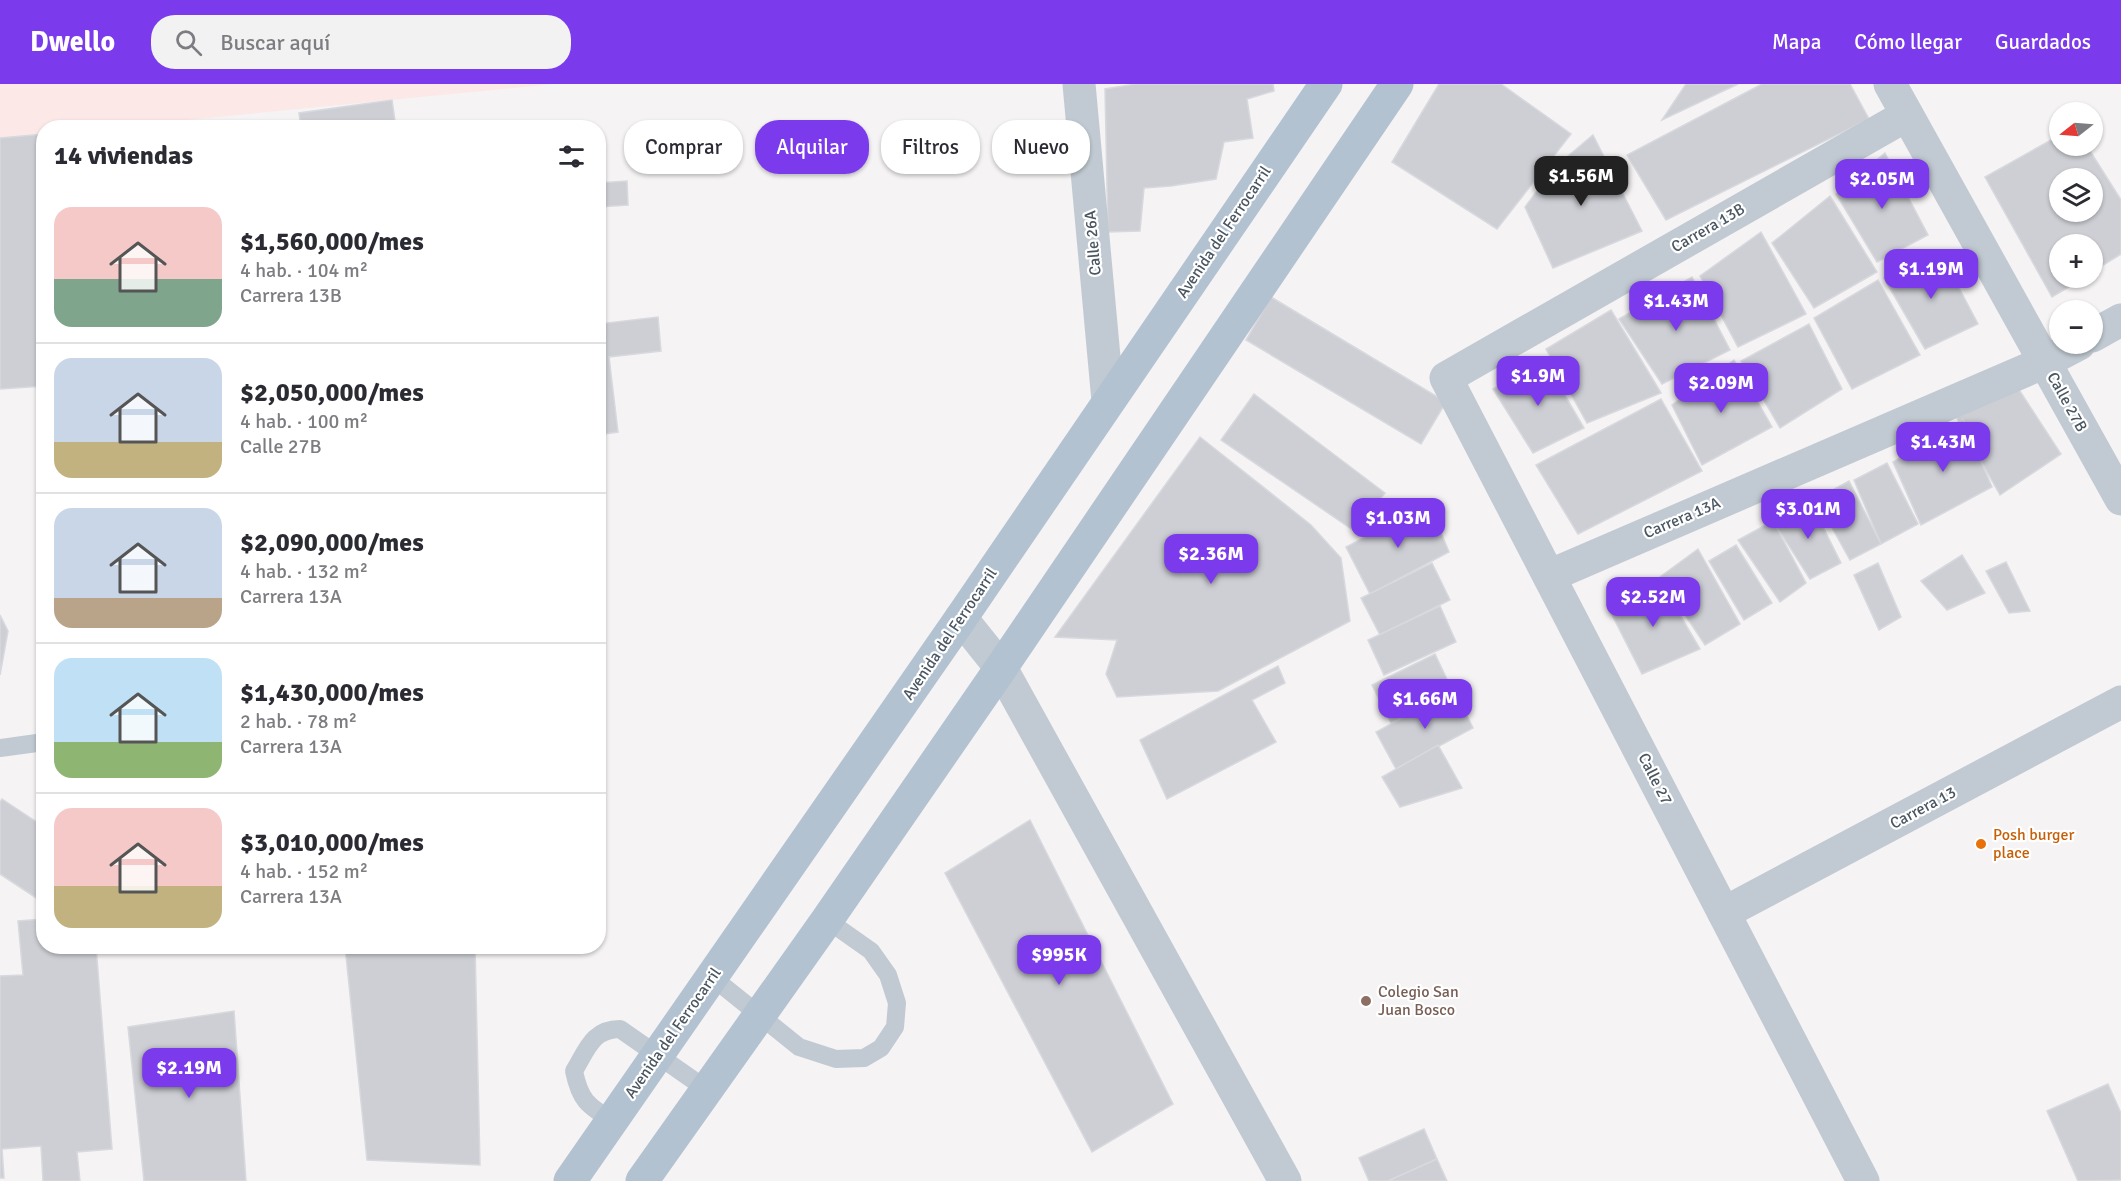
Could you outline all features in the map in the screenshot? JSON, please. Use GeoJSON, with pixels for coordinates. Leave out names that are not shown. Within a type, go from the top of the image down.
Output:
{"type":"FeatureCollection","features":[{"type":"Feature","properties":{"kind":"main road","name":"Avenida del Ferrocarril"},"geometry":{"type":"LineString","coordinates":[[570,1181],[961,618],[1108,401],[1304,98],[1326,84]]}},
{"type":"Feature","properties":{"kind":"main road"},"geometry":{"type":"LineString","coordinates":[[642,1181],[827,920],[1001,668],[1397,84]]}},
{"type":"Feature","properties":{"kind":"street","name":"Calle 26A"},"geometry":{"type":"LineString","coordinates":[[1079,84],[1108,401]]}},
{"type":"Feature","properties":{"kind":"street","name":"Calle 27B"},"geometry":{"type":"LineString","coordinates":[[1890,84],[2121,499]]}},
{"type":"Feature","properties":{"kind":"street","name":"Carrera 13B"},"geometry":{"type":"LineString","coordinates":[[1446,378],[1907,114]]}},
{"type":"Feature","properties":{"kind":"street"},"geometry":{"type":"LineString","coordinates":[[2103,330],[2121,320]]}},
{"type":"Feature","properties":{"kind":"street","name":"Carrera 13A"},"geometry":{"type":"LineString","coordinates":[[1549,576],[2045,363],[2061,354]]}},
{"type":"Feature","properties":{"kind":"street","name":"Calle 27"},"geometry":{"type":"LineString","coordinates":[[1446,378],[1863,1181]]}},
{"type":"Feature","properties":{"kind":"street"},"geometry":{"type":"LineString","coordinates":[[961,618],[1001,668],[1285,1181]]}},
{"type":"Feature","properties":{"kind":"street","name":"Carrera 13"},"geometry":{"type":"LineString","coordinates":[[1724,913],[2121,702]]}},
{"type":"Feature","properties":{"kind":"lane"},"geometry":{"type":"LineString","coordinates":[[0,748],[36,743]]}},
{"type":"Feature","properties":{"kind":"lane"},"geometry":{"type":"LineString","coordinates":[[712,977],[799,1047],[836,1059],[864,1058],[881,1048],[895,1027],[897,1003],[888,975],[871,951],[827,920]]}},
{"type":"Feature","properties":{"kind":"lane"},"geometry":{"type":"LineString","coordinates":[[612,1121],[590,1106],[578,1089],[573,1071],[593,1039],[606,1029],[620,1029],[706,1089]]}},
{"type":"Feature","properties":{"kind":"shaded area"},"geometry":{"type":"Polygon","coordinates":[[[0,84],[553,84],[186,120],[36,120],[36,135],[0,138],[0,84]]]}},
{"type":"Feature","properties":{"kind":"building"},"geometry":{"type":"Polygon","coordinates":[[[1136,84],[1273,84],[1274,91],[1247,99],[1253,138],[1224,142],[1216,179],[1144,188],[1140,231],[1108,232],[1105,89],[1136,84]]]}},
{"type":"Feature","properties":{"kind":"building"},"geometry":{"type":"Polygon","coordinates":[[[1439,84],[1501,84],[1571,134],[1497,229],[1392,162],[1439,84]]]}},
{"type":"Feature","properties":{"kind":"building"},"geometry":{"type":"Polygon","coordinates":[[[1686,84],[1738,84],[1662,120],[1686,84]]]}},
{"type":"Feature","properties":{"kind":"building"},"geometry":{"type":"Polygon","coordinates":[[[1762,84],[1850,84],[1869,119],[1666,220],[1627,155],[1762,84]]]}},
{"type":"Feature","properties":{"kind":"building"},"geometry":{"type":"Polygon","coordinates":[[[392,100],[395,120],[300,120],[299,113],[392,100]]]}},
{"type":"Feature","properties":{"kind":"building"},"geometry":{"type":"Polygon","coordinates":[[[36,135],[36,387],[0,389],[0,138],[36,135]]]}},
{"type":"Feature","properties":{"kind":"building"},"geometry":{"type":"Polygon","coordinates":[[[1593,135],[1642,231],[1553,268],[1525,207],[1554,168],[1593,135]]]}},
{"type":"Feature","properties":{"kind":"building"},"geometry":{"type":"Polygon","coordinates":[[[2049,141],[2049,156],[2093,156],[2101,168],[2049,168],[2049,222],[2103,222],[2103,171],[2121,200],[2121,254],[2103,265],[2103,234],[2049,234],[2049,288],[2067,288],[2052,297],[1985,177],[2049,141]]]}},
{"type":"Feature","properties":{"kind":"building"},"geometry":{"type":"Polygon","coordinates":[[[1885,153],[1928,235],[1877,262],[1836,194],[1885,153]]]}},
{"type":"Feature","properties":{"kind":"building"},"geometry":{"type":"Polygon","coordinates":[[[627,181],[628,205],[606,206],[606,182],[627,181]]]}},
{"type":"Feature","properties":{"kind":"building"},"geometry":{"type":"Polygon","coordinates":[[[1830,196],[1877,272],[1814,308],[1772,243],[1830,196]]]}},
{"type":"Feature","properties":{"kind":"building"},"geometry":{"type":"Polygon","coordinates":[[[1761,232],[1806,314],[1738,347],[1700,276],[1761,232]]]}},
{"type":"Feature","properties":{"kind":"building"},"geometry":{"type":"Polygon","coordinates":[[[1939,250],[1978,324],[1925,349],[1884,278],[1939,250]]]}},
{"type":"Feature","properties":{"kind":"building"},"geometry":{"type":"Polygon","coordinates":[[[1692,277],[1730,350],[1662,384],[1619,319],[1692,277]]]}},
{"type":"Feature","properties":{"kind":"building"},"geometry":{"type":"Polygon","coordinates":[[[1878,280],[1920,355],[1852,389],[1814,318],[1878,280]]]}},
{"type":"Feature","properties":{"kind":"building"},"geometry":{"type":"Polygon","coordinates":[[[1271,297],[1446,402],[1421,444],[1246,340],[1271,297]]]}},
{"type":"Feature","properties":{"kind":"building"},"geometry":{"type":"Polygon","coordinates":[[[1611,310],[1661,393],[1587,423],[1546,349],[1611,310]]]}},
{"type":"Feature","properties":{"kind":"building"},"geometry":{"type":"Polygon","coordinates":[[[658,317],[661,351],[609,357],[618,432],[606,434],[606,323],[658,317]]]}},
{"type":"Feature","properties":{"kind":"building"},"geometry":{"type":"Polygon","coordinates":[[[1809,324],[1842,389],[1780,428],[1741,361],[1809,324]]]}},
{"type":"Feature","properties":{"kind":"building"},"geometry":{"type":"Polygon","coordinates":[[[1543,358],[1584,428],[1533,453],[1493,389],[1543,358]]]}},
{"type":"Feature","properties":{"kind":"building"},"geometry":{"type":"Polygon","coordinates":[[[1734,360],[1772,427],[1702,465],[1672,405],[1734,360]]]}},
{"type":"Feature","properties":{"kind":"building"},"geometry":{"type":"Polygon","coordinates":[[[2014,382],[2061,454],[2000,495],[1954,413],[2014,382]]]}},
{"type":"Feature","properties":{"kind":"building"},"geometry":{"type":"Polygon","coordinates":[[[1254,394],[1385,493],[1353,530],[1221,440],[1254,394]]]}},
{"type":"Feature","properties":{"kind":"building"},"geometry":{"type":"Polygon","coordinates":[[[1661,399],[1702,471],[1578,534],[1536,465],[1661,399]]]}},
{"type":"Feature","properties":{"kind":"building"},"geometry":{"type":"Polygon","coordinates":[[[1963,419],[1992,487],[1921,525],[1893,462],[1963,419]]]}},
{"type":"Feature","properties":{"kind":"building"},"geometry":{"type":"Polygon","coordinates":[[[1200,437],[1311,525],[1341,558],[1350,621],[1218,691],[1117,697],[1106,674],[1117,640],[1055,637],[1200,437]]]}},
{"type":"Feature","properties":{"kind":"building"},"geometry":{"type":"Polygon","coordinates":[[[1887,463],[1918,524],[1881,544],[1854,480],[1887,463]]]}},
{"type":"Feature","properties":{"kind":"building"},"geometry":{"type":"Polygon","coordinates":[[[1849,481],[1881,544],[1850,560],[1816,499],[1849,481]]]}},
{"type":"Feature","properties":{"kind":"building"},"geometry":{"type":"Polygon","coordinates":[[[1810,501],[1841,563],[1810,579],[1773,521],[1810,501]]]}},
{"type":"Feature","properties":{"kind":"building"},"geometry":{"type":"Polygon","coordinates":[[[1429,504],[1449,552],[1370,594],[1346,547],[1429,504]]]}},
{"type":"Feature","properties":{"kind":"building"},"geometry":{"type":"Polygon","coordinates":[[[1773,521],[1806,583],[1780,602],[1738,540],[1773,521]]]}},
{"type":"Feature","properties":{"kind":"building"},"geometry":{"type":"Polygon","coordinates":[[[1736,545],[1772,603],[1744,620],[1709,561],[1736,545]]]}},
{"type":"Feature","properties":{"kind":"building"},"geometry":{"type":"Polygon","coordinates":[[[1698,549],[1740,624],[1705,645],[1660,577],[1698,549]]]}},
{"type":"Feature","properties":{"kind":"building"},"geometry":{"type":"Polygon","coordinates":[[[1962,555],[1985,593],[1947,610],[1921,581],[1962,555]]]}},
{"type":"Feature","properties":{"kind":"building"},"geometry":{"type":"Polygon","coordinates":[[[2006,562],[2030,611],[2009,613],[1986,571],[2006,562]]]}},
{"type":"Feature","properties":{"kind":"building"},"geometry":{"type":"Polygon","coordinates":[[[1432,563],[1450,600],[1380,635],[1361,598],[1432,563]]]}},
{"type":"Feature","properties":{"kind":"building"},"geometry":{"type":"Polygon","coordinates":[[[1878,563],[1901,617],[1879,630],[1854,575],[1878,563]]]}},
{"type":"Feature","properties":{"kind":"building"},"geometry":{"type":"Polygon","coordinates":[[[1660,581],[1700,649],[1642,674],[1607,605],[1660,581]]]}},
{"type":"Feature","properties":{"kind":"building"},"geometry":{"type":"Polygon","coordinates":[[[1440,606],[1456,642],[1384,675],[1368,640],[1440,606]]]}},
{"type":"Feature","properties":{"kind":"building"},"geometry":{"type":"Polygon","coordinates":[[[0,615],[8,631],[0,675],[0,615]]]}},
{"type":"Feature","properties":{"kind":"building"},"geometry":{"type":"Polygon","coordinates":[[[1435,654],[1453,692],[1391,723],[1372,685],[1435,654]]]}},
{"type":"Feature","properties":{"kind":"building"},"geometry":{"type":"Polygon","coordinates":[[[1278,666],[1285,683],[1252,700],[1276,742],[1167,799],[1140,740],[1278,666]]]}},
{"type":"Feature","properties":{"kind":"building"},"geometry":{"type":"Polygon","coordinates":[[[1454,690],[1473,728],[1396,769],[1376,732],[1454,690]]]}},
{"type":"Feature","properties":{"kind":"building"},"geometry":{"type":"Polygon","coordinates":[[[1438,745],[1462,788],[1400,807],[1382,777],[1438,745]]]}},
{"type":"Feature","properties":{"kind":"building"},"geometry":{"type":"Polygon","coordinates":[[[2,799],[36,822],[36,898],[0,874],[0,802],[2,799]]]}},
{"type":"Feature","properties":{"kind":"building"},"geometry":{"type":"Polygon","coordinates":[[[1030,820],[1173,1104],[1092,1152],[945,873],[1030,820]]]}},
{"type":"Feature","properties":{"kind":"building"},"geometry":{"type":"Polygon","coordinates":[[[36,920],[36,954],[97,954],[112,1149],[77,1152],[80,1181],[43,1181],[41,1146],[2,1149],[4,1178],[0,1178],[0,976],[23,975],[18,921],[36,920]]]}},
{"type":"Feature","properties":{"kind":"building"},"geometry":{"type":"Polygon","coordinates":[[[346,954],[475,954],[480,1165],[367,1160],[346,954]]]}},
{"type":"Feature","properties":{"kind":"building"},"geometry":{"type":"Polygon","coordinates":[[[234,1011],[246,1181],[144,1181],[128,1027],[234,1011]]]}},
{"type":"Feature","properties":{"kind":"building"},"geometry":{"type":"Polygon","coordinates":[[[2108,1084],[2121,1113],[2121,1180],[2078,1181],[2047,1111],[2108,1084]]]}},
{"type":"Feature","properties":{"kind":"building"},"geometry":{"type":"Polygon","coordinates":[[[1424,1129],[1437,1159],[1388,1181],[1369,1181],[1359,1158],[1424,1129]]]}},
{"type":"Feature","properties":{"kind":"building"},"geometry":{"type":"Polygon","coordinates":[[[1437,1159],[1447,1181],[1388,1181],[1437,1159]]]}},
{"type":"Feature","properties":{"kind":"place","name":"Posh burger place"},"geometry":{"type":"Point","coordinates":[1981,844]}},
{"type":"Feature","properties":{"kind":"place","name":"Colegio San Juan Bosco"},"geometry":{"type":"Point","coordinates":[1366,1001]}}]}
